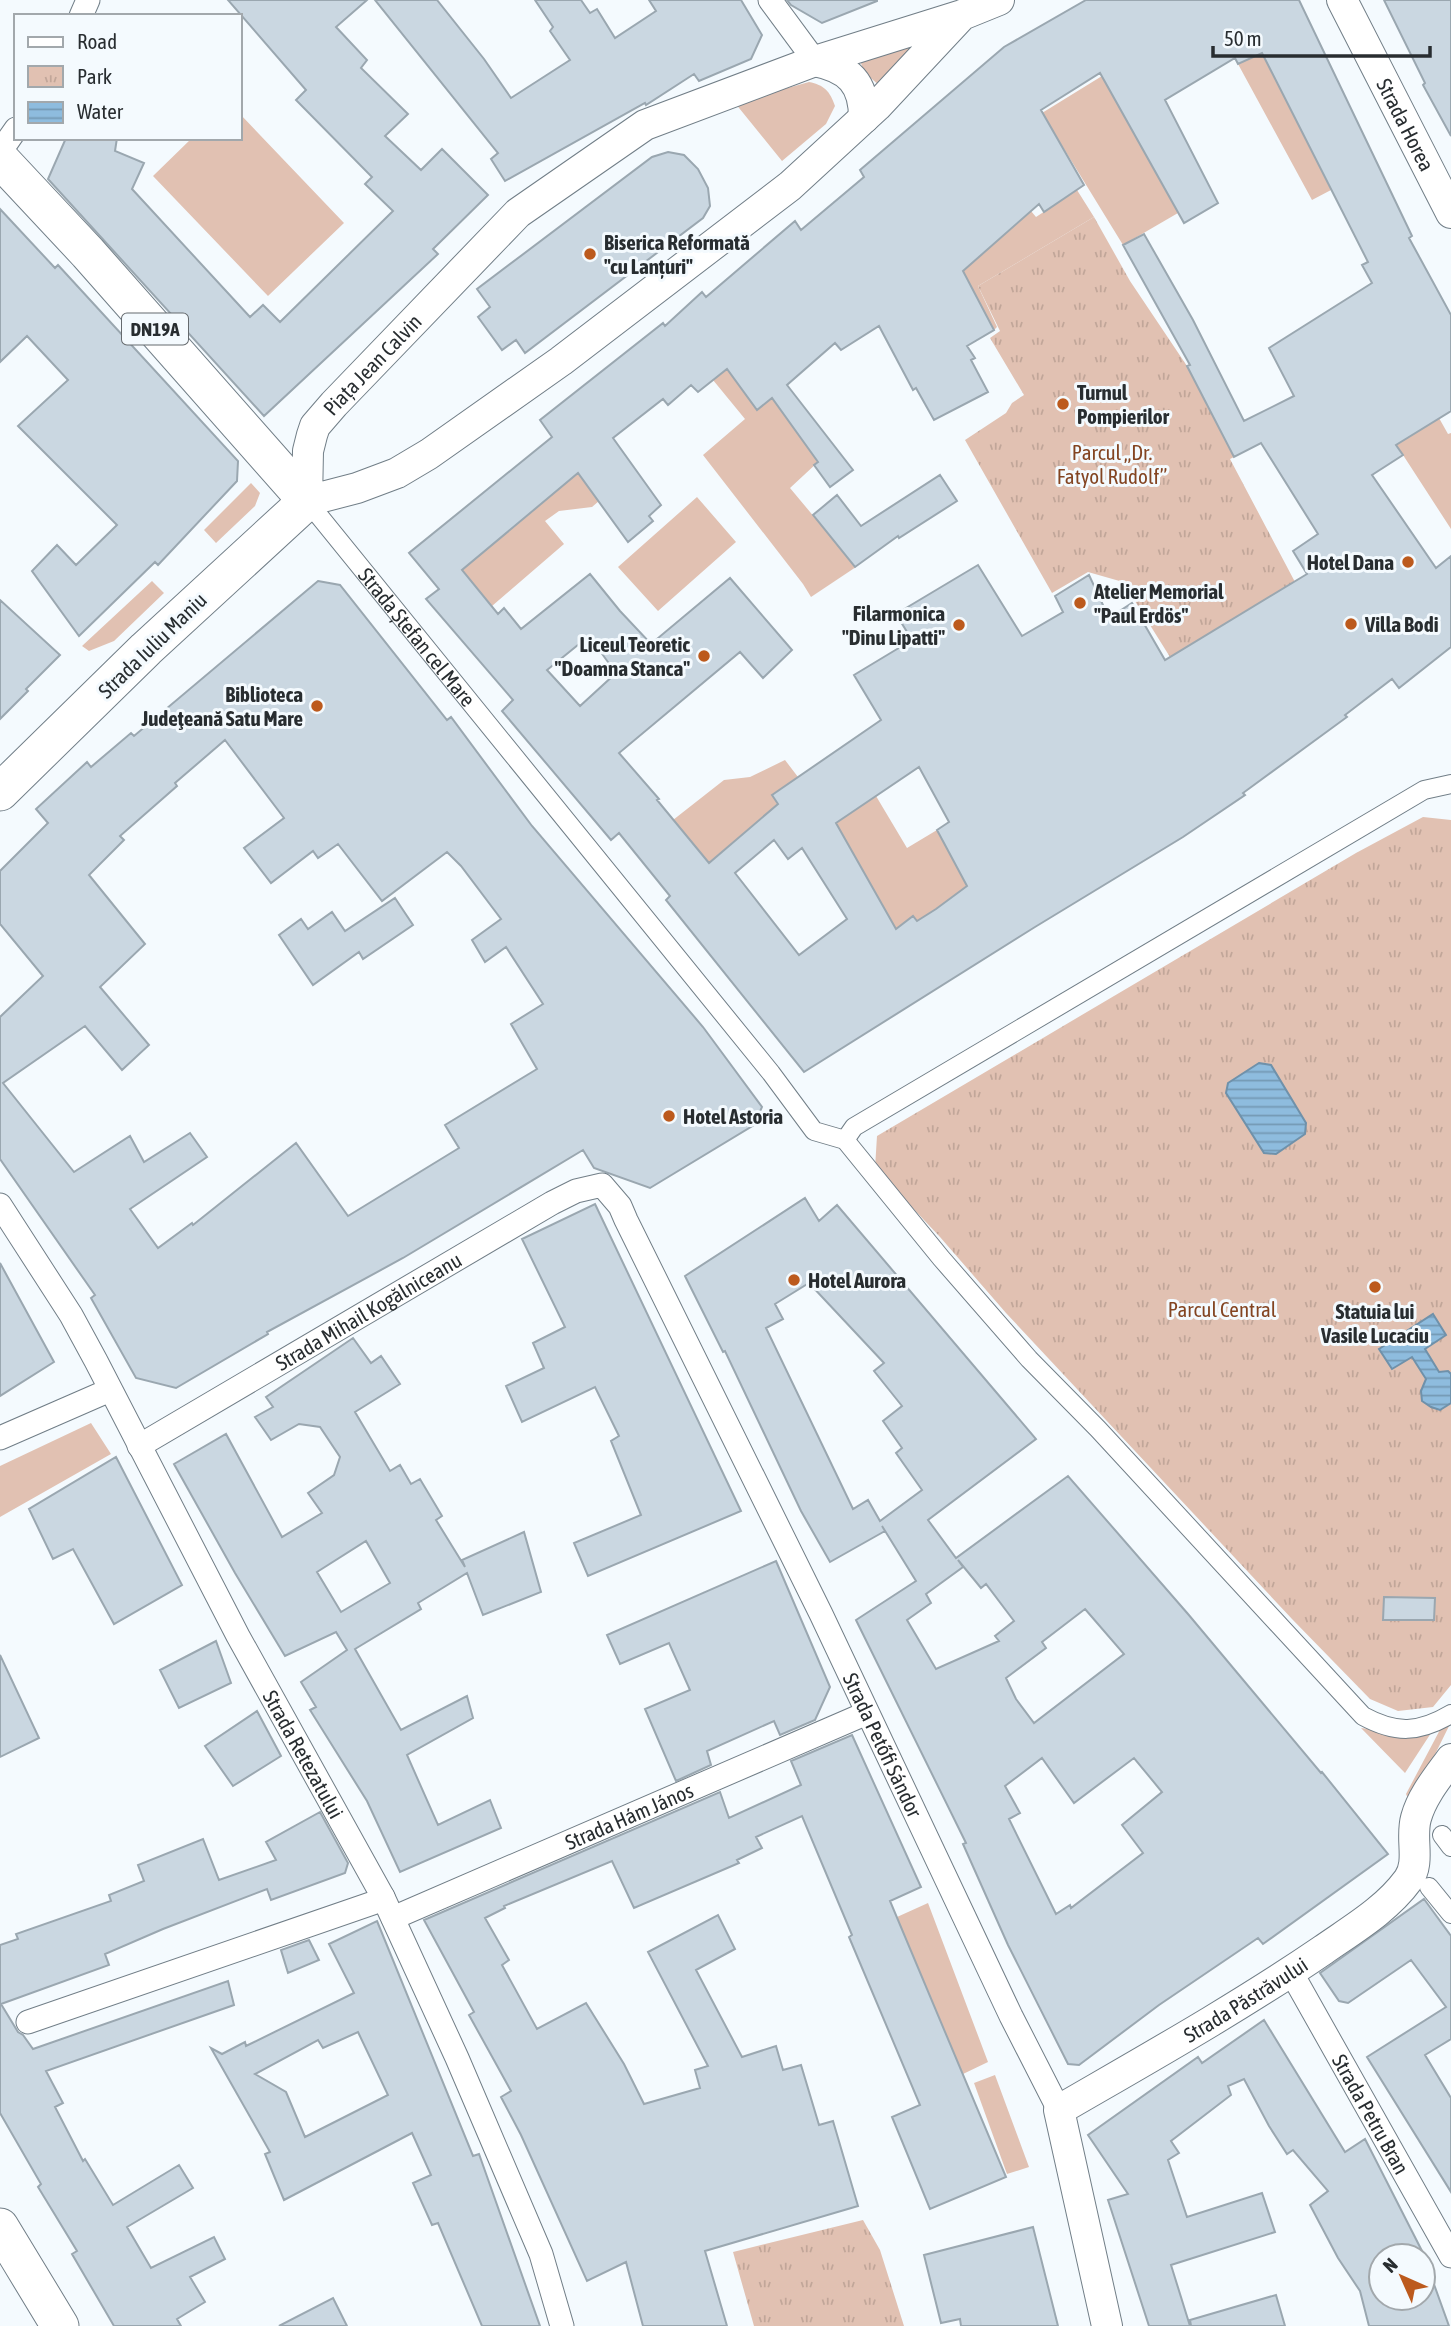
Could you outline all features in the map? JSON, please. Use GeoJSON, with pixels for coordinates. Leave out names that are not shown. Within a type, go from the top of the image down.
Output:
{"type":"FeatureCollection","features":[{"type":"Feature","properties":{"kind":"main road","name":"Strada Ștefan cel Mare"},"geometry":{"type":"LineString","coordinates":[[0,159],[307,501]]}},
{"type":"Feature","properties":{"kind":"main road","name":"Strada Iuliu Maniu"},"geometry":{"type":"LineString","coordinates":[[0,792],[146,649],[307,501]]}},
{"type":"Feature","properties":{"kind":"main road"},"geometry":{"type":"LineString","coordinates":[[0,2227],[60,2326]]}},
{"type":"Feature","properties":{"kind":"street"},"geometry":{"type":"LineString","coordinates":[[770,0],[815,61],[832,64],[843,70],[856,83],[871,112]]}},
{"type":"Feature","properties":{"kind":"street","name":"Piața Jean Calvin"},"geometry":{"type":"LineString","coordinates":[[307,501],[308,450],[315,426],[518,213],[645,125],[815,61],[962,16],[999,0]]}},
{"type":"Feature","properties":{"kind":"street","name":"Strada Horea"},"geometry":{"type":"LineString","coordinates":[[1342,0],[1451,214]]}},
{"type":"Feature","properties":{"kind":"street"},"geometry":{"type":"LineString","coordinates":[[307,501],[357,488],[397,473],[429,454],[561,361],[779,194],[871,112],[962,16]]}},
{"type":"Feature","properties":{"kind":"street"},"geometry":{"type":"LineString","coordinates":[[0,152],[14,132]]}},
{"type":"Feature","properties":{"kind":"street","name":"Strada Ștefan cel Mare"},"geometry":{"type":"LineString","coordinates":[[307,501],[771,1073],[814,1130],[845,1140]]}},
{"type":"Feature","properties":{"kind":"street"},"geometry":{"type":"LineString","coordinates":[[1451,784],[1424,790],[853,1127],[845,1140],[941,1258],[1029,1359],[1098,1429],[1363,1716],[1379,1725],[1424,1728],[1451,1714]]}},
{"type":"Feature","properties":{"kind":"street","name":"Strada Mihail Kogălniceanu"},"geometry":{"type":"LineString","coordinates":[[139,1446],[552,1203],[576,1191],[602,1185]]}},
{"type":"Feature","properties":{"kind":"street","name":"Strada Petőfi Sándor"},"geometry":{"type":"LineString","coordinates":[[602,1185],[620,1206],[1059,2110],[1107,2326]]}},
{"type":"Feature","properties":{"kind":"street","name":"Strada Retezatului"},"geometry":{"type":"LineString","coordinates":[[0,1205],[71,1315],[238,1636],[388,1908],[457,2058],[541,2254],[562,2326]]}},
{"type":"Feature","properties":{"kind":"street"},"geometry":{"type":"LineString","coordinates":[[0,1438],[110,1390]]}},
{"type":"Feature","properties":{"kind":"street","name":"Strada Hám János"},"geometry":{"type":"LineString","coordinates":[[28,2022],[373,1903],[388,1908],[867,1713]]}},
{"type":"Feature","properties":{"kind":"street"},"geometry":{"type":"LineString","coordinates":[[1451,1759],[1423,1801],[1413,1832],[1422,1879],[1451,1913]]}},
{"type":"Feature","properties":{"kind":"street","name":"Strada Păstrăvului"},"geometry":{"type":"LineString","coordinates":[[1059,2110],[1291,1972],[1422,1879]]}},
{"type":"Feature","properties":{"kind":"street","name":"Strada Petru Bran"},"geometry":{"type":"LineString","coordinates":[[1291,1972],[1451,2256]]}},
{"type":"Feature","properties":{"kind":"green space"},"geometry":{"type":"Polygon","coordinates":[[[931,34],[881,87],[864,72],[861,63],[867,56],[931,34]]]}},
{"type":"Feature","properties":{"kind":"green space"},"geometry":{"type":"Polygon","coordinates":[[[1263,53],[1331,190],[1312,200],[1238,64],[1263,53]]]}},
{"type":"Feature","properties":{"kind":"green space"},"geometry":{"type":"Polygon","coordinates":[[[1102,76],[1178,213],[1123,245],[1042,113],[1102,76]]]}},
{"type":"Feature","properties":{"kind":"green space"},"geometry":{"type":"Polygon","coordinates":[[[809,82],[826,90],[835,106],[826,124],[782,161],[735,103],[809,82]]]}},
{"type":"Feature","properties":{"kind":"green space"},"geometry":{"type":"Polygon","coordinates":[[[242,116],[344,223],[268,296],[153,176],[190,140],[242,140],[242,116]]]}},
{"type":"Feature","properties":{"kind":"green space"},"geometry":{"type":"Polygon","coordinates":[[[1077,190],[1094,217],[978,286],[997,327],[994,330],[929,207],[1031,211],[1036,217],[1077,190]]]}},
{"type":"Feature","properties":{"kind":"green space","name":"Parcul „Dr. Fatyol Rudolf”"},"geometry":{"type":"Polygon","coordinates":[[[1094,217],[1130,281],[1187,366],[1234,457],[1230,459],[1295,582],[1170,657],[1123,582],[1088,572],[1052,593],[965,440],[1006,413],[1012,403],[1024,395],[990,338],[1000,331],[978,286],[1094,217]]]}},
{"type":"Feature","properties":{"kind":"green space"},"geometry":{"type":"Polygon","coordinates":[[[717,355],[757,410],[772,398],[818,462],[790,488],[856,567],[811,597],[703,455],[745,419],[713,380],[717,355]]]}},
{"type":"Feature","properties":{"kind":"green space"},"geometry":{"type":"Polygon","coordinates":[[[1439,418],[1448,434],[1451,433],[1451,529],[1392,438],[1439,418]]]}},
{"type":"Feature","properties":{"kind":"green space"},"geometry":{"type":"Polygon","coordinates":[[[578,473],[599,501],[592,507],[559,511],[545,521],[564,544],[492,606],[462,570],[578,473]]]}},
{"type":"Feature","properties":{"kind":"green space"},"geometry":{"type":"Polygon","coordinates":[[[251,483],[260,493],[255,506],[216,543],[204,530],[251,483]]]}},
{"type":"Feature","properties":{"kind":"green space"},"geometry":{"type":"Polygon","coordinates":[[[697,497],[736,542],[658,611],[618,567],[697,497]]]}},
{"type":"Feature","properties":{"kind":"green space"},"geometry":{"type":"Polygon","coordinates":[[[152,581],[164,593],[114,641],[89,651],[82,646],[152,581]]]}},
{"type":"Feature","properties":{"kind":"green space"},"geometry":{"type":"Polygon","coordinates":[[[785,760],[798,777],[772,795],[778,804],[709,863],[673,820],[724,780],[750,777],[785,760]]]}},
{"type":"Feature","properties":{"kind":"green space"},"geometry":{"type":"Polygon","coordinates":[[[876,796],[907,848],[937,830],[969,890],[918,923],[893,931],[821,826],[876,796]]]}},
{"type":"Feature","properties":{"kind":"green space","name":"Parcul Central"},"geometry":{"type":"Polygon","coordinates":[[[1423,817],[1451,820],[1451,1374],[1448,1371],[1439,1372],[1424,1349],[1412,1356],[1448,1406],[1451,1403],[1451,1685],[1433,1707],[1398,1711],[1370,1699],[1292,1619],[1006,1313],[875,1168],[877,1136],[1356,853],[1423,817]]]}},
{"type":"Feature","properties":{"kind":"green space"},"geometry":{"type":"Polygon","coordinates":[[[91,1423],[111,1454],[0,1517],[0,1466],[91,1423]]]}},
{"type":"Feature","properties":{"kind":"green space"},"geometry":{"type":"Polygon","coordinates":[[[1451,1722],[1411,1805],[1406,1794],[1442,1726],[1451,1722]]]}},
{"type":"Feature","properties":{"kind":"green space"},"geometry":{"type":"Polygon","coordinates":[[[1361,1728],[1398,1733],[1433,1730],[1405,1773],[1361,1728]]]}},
{"type":"Feature","properties":{"kind":"green space"},"geometry":{"type":"Polygon","coordinates":[[[928,1903],[988,2062],[963,2074],[897,1917],[928,1903]]]}},
{"type":"Feature","properties":{"kind":"green space"},"geometry":{"type":"Polygon","coordinates":[[[995,2075],[1029,2167],[1007,2174],[974,2083],[995,2075]]]}},
{"type":"Feature","properties":{"kind":"green space"},"geometry":{"type":"Polygon","coordinates":[[[863,2220],[880,2250],[904,2326],[754,2326],[733,2252],[863,2220]]]}},
{"type":"Feature","properties":{"kind":"water"},"geometry":{"type":"Polygon","coordinates":[[[1259,1063],[1271,1065],[1306,1123],[1305,1134],[1276,1154],[1264,1153],[1226,1093],[1228,1083],[1259,1063]]]}},
{"type":"Feature","properties":{"kind":"water"},"geometry":{"type":"Polygon","coordinates":[[[1433,1314],[1446,1335],[1425,1349],[1439,1372],[1448,1371],[1451,1374],[1451,1403],[1440,1410],[1422,1401],[1421,1391],[1426,1379],[1412,1357],[1392,1369],[1379,1349],[1433,1314]]]}},
{"type":"Feature","properties":{"kind":"building"},"geometry":{"type":"Polygon","coordinates":[[[228,0],[367,0],[336,27],[367,60],[361,68],[408,114],[385,136],[421,170],[442,149],[488,195],[433,249],[438,254],[264,416],[48,179],[65,140],[117,140],[115,151],[144,163],[132,189],[250,317],[263,305],[280,322],[393,211],[365,184],[372,177],[296,100],[306,90],[228,0]]]}},
{"type":"Feature","properties":{"kind":"building"},"geometry":{"type":"Polygon","coordinates":[[[375,0],[437,0],[511,98],[570,60],[550,31],[553,27],[535,0],[581,0],[590,13],[597,9],[615,38],[656,11],[649,0],[741,0],[762,35],[751,59],[699,81],[694,74],[646,105],[645,103],[505,181],[491,159],[498,153],[375,0]]]}},
{"type":"Feature","properties":{"kind":"building"},"geometry":{"type":"Polygon","coordinates":[[[787,0],[877,0],[877,1],[822,23],[787,0]]]}},
{"type":"Feature","properties":{"kind":"building"},"geometry":{"type":"Polygon","coordinates":[[[1086,0],[1299,0],[1412,236],[1409,238],[1451,315],[1451,411],[1396,445],[1403,455],[1372,475],[1436,568],[1451,556],[1451,647],[1399,688],[1392,679],[1345,715],[1347,717],[1243,793],[1245,795],[1183,837],[804,1072],[666,900],[670,896],[619,833],[611,840],[502,711],[513,700],[426,599],[439,589],[409,553],[552,437],[540,420],[663,323],[665,326],[702,292],[706,297],[795,221],[801,230],[864,177],[860,170],[1004,47],[1086,0]],[[1262,53],[1238,64],[1235,58],[1165,100],[1218,203],[1184,223],[1100,73],[1041,110],[1084,185],[1044,212],[1039,204],[963,271],[994,330],[967,346],[975,358],[971,360],[988,392],[934,420],[916,388],[913,390],[879,326],[841,350],[835,343],[787,385],[853,470],[830,487],[814,465],[818,462],[772,398],[757,410],[727,369],[698,392],[691,385],[668,405],[663,399],[613,438],[661,505],[649,516],[653,521],[628,542],[578,473],[462,570],[498,614],[504,608],[521,629],[590,574],[651,644],[730,578],[792,650],[763,678],[740,652],[619,753],[709,863],[778,804],[772,795],[881,720],[854,675],[912,640],[896,614],[978,565],[1022,636],[1063,612],[1055,596],[1089,575],[1109,618],[1132,603],[1165,660],[1307,574],[1293,551],[1318,534],[1261,443],[1234,457],[1187,366],[1190,365],[1123,245],[1144,234],[1193,320],[1244,421],[1294,396],[1269,348],[1372,283],[1362,265],[1368,262],[1262,53]],[[589,636],[547,670],[580,706],[616,673],[589,636]],[[919,767],[836,823],[896,929],[913,916],[917,921],[967,886],[937,830],[949,822],[919,767]],[[774,840],[735,873],[799,955],[847,919],[802,848],[788,859],[774,840]]]}},
{"type":"Feature","properties":{"kind":"building"},"geometry":{"type":"Polygon","coordinates":[[[1384,0],[1451,0],[1451,136],[1423,85],[1425,83],[1384,0]]]}},
{"type":"Feature","properties":{"kind":"building","name":"Biserica Reformată \"cu Lanțuri\""},"geometry":{"type":"Polygon","coordinates":[[[668,152],[684,155],[698,169],[708,188],[710,206],[703,218],[525,353],[516,340],[502,350],[478,317],[490,307],[477,289],[652,157],[668,152]]]}},
{"type":"Feature","properties":{"kind":"building"},"geometry":{"type":"Polygon","coordinates":[[[0,209],[55,268],[58,265],[238,461],[237,481],[158,565],[155,562],[79,636],[32,571],[57,545],[76,565],[117,525],[18,426],[68,380],[27,336],[0,362],[0,209]]]}},
{"type":"Feature","properties":{"kind":"building"},"geometry":{"type":"Polygon","coordinates":[[[940,475],[957,501],[899,538],[898,536],[855,567],[813,515],[837,495],[861,526],[940,475]]]}},
{"type":"Feature","properties":{"kind":"building"},"geometry":{"type":"Polygon","coordinates":[[[318,581],[340,585],[447,720],[451,717],[532,826],[703,1027],[762,1107],[754,1125],[650,1188],[594,1168],[583,1150],[403,1258],[267,1332],[268,1334],[176,1388],[136,1378],[91,1298],[95,1295],[0,1159],[0,1017],[43,976],[0,924],[0,871],[48,823],[36,809],[87,762],[91,767],[131,733],[134,736],[318,581]],[[225,740],[175,783],[177,786],[120,836],[124,840],[89,875],[145,944],[100,987],[149,1045],[122,1070],[85,1026],[3,1083],[74,1172],[130,1136],[144,1162],[190,1133],[207,1157],[130,1209],[158,1248],[192,1223],[193,1225],[296,1143],[348,1216],[459,1148],[445,1125],[537,1069],[511,1024],[543,1004],[506,947],[485,962],[472,940],[501,919],[461,866],[447,852],[382,901],[338,844],[318,858],[313,851],[271,883],[244,848],[284,818],[225,740]]]}},
{"type":"Feature","properties":{"kind":"building"},"geometry":{"type":"Polygon","coordinates":[[[0,600],[60,655],[0,719],[0,600]]]}},
{"type":"Feature","properties":{"kind":"building"},"geometry":{"type":"Polygon","coordinates":[[[395,898],[413,925],[363,959],[359,952],[313,985],[279,935],[301,919],[308,929],[332,912],[345,931],[395,898]]]}},
{"type":"Feature","properties":{"kind":"building"},"geometry":{"type":"Polygon","coordinates":[[[805,1198],[819,1221],[837,1205],[1036,1439],[928,1520],[956,1558],[1068,1476],[1322,1772],[1388,1854],[1263,1944],[1258,1938],[1159,2005],[1079,2065],[1068,2064],[1008,1945],[963,1844],[966,1843],[856,1620],[916,1581],[882,1526],[885,1531],[830,1562],[801,1511],[725,1351],[723,1352],[685,1276],[805,1198]],[[809,1283],[775,1304],[783,1319],[766,1328],[853,1509],[868,1500],[880,1521],[922,1490],[896,1453],[902,1448],[883,1421],[902,1406],[874,1371],[884,1363],[809,1283]],[[958,1560],[963,1567],[926,1594],[931,1603],[907,1620],[936,1669],[999,1641],[995,1636],[1014,1621],[986,1584],[981,1588],[958,1560]],[[1085,1609],[1042,1642],[1046,1648],[1006,1678],[1016,1699],[1034,1723],[1124,1654],[1085,1609]],[[1042,1758],[1005,1786],[1020,1813],[1009,1819],[1056,1914],[1070,1905],[1071,1908],[1143,1853],[1122,1825],[1162,1792],[1134,1758],[1074,1803],[1042,1758]]]}},
{"type":"Feature","properties":{"kind":"building"},"geometry":{"type":"Polygon","coordinates":[[[595,1204],[741,1511],[588,1576],[574,1543],[641,1515],[611,1441],[619,1436],[595,1387],[522,1422],[506,1386],[544,1368],[533,1343],[565,1327],[522,1239],[595,1204]]]}},
{"type":"Feature","properties":{"kind":"building"},"geometry":{"type":"Polygon","coordinates":[[[0,1263],[54,1362],[0,1396],[0,1263]]]}},
{"type":"Feature","properties":{"kind":"building"},"geometry":{"type":"Polygon","coordinates":[[[353,1338],[371,1363],[381,1356],[400,1384],[355,1412],[390,1471],[400,1465],[411,1484],[420,1479],[442,1516],[436,1520],[465,1567],[462,1560],[524,1532],[541,1592],[483,1615],[467,1573],[418,1603],[421,1609],[355,1649],[401,1730],[467,1696],[473,1718],[407,1755],[438,1825],[490,1800],[501,1828],[400,1872],[367,1801],[310,1710],[316,1707],[301,1682],[347,1650],[336,1632],[285,1656],[174,1464],[226,1434],[282,1537],[322,1513],[308,1493],[334,1475],[340,1457],[320,1427],[299,1424],[271,1440],[255,1417],[273,1407],[266,1397],[353,1338]],[[366,1541],[317,1572],[341,1612],[390,1583],[366,1541]]]}},
{"type":"Feature","properties":{"kind":"building"},"geometry":{"type":"Polygon","coordinates":[[[116,1457],[182,1585],[114,1624],[73,1549],[53,1559],[29,1509],[116,1457]]]}},
{"type":"Feature","properties":{"kind":"building"},"geometry":{"type":"Polygon","coordinates":[[[776,1561],[830,1687],[815,1720],[780,1735],[774,1721],[707,1751],[711,1765],[676,1781],[645,1709],[690,1690],[669,1643],[620,1664],[607,1635],[776,1561]]]}},
{"type":"Feature","properties":{"kind":"building"},"geometry":{"type":"Polygon","coordinates":[[[1384,1597],[1435,1598],[1434,1620],[1383,1620],[1384,1597]]]}},
{"type":"Feature","properties":{"kind":"building"},"geometry":{"type":"Polygon","coordinates":[[[216,1641],[231,1683],[179,1708],[160,1670],[216,1641]]]}},
{"type":"Feature","properties":{"kind":"building"},"geometry":{"type":"Polygon","coordinates":[[[0,1655],[39,1738],[0,1757],[0,1655]]]}},
{"type":"Feature","properties":{"kind":"building"},"geometry":{"type":"Polygon","coordinates":[[[257,1711],[281,1756],[233,1786],[205,1746],[257,1711]]]}},
{"type":"Feature","properties":{"kind":"building"},"geometry":{"type":"Polygon","coordinates":[[[852,1735],[921,1887],[890,1901],[1006,2177],[930,2209],[892,2117],[920,2105],[849,1937],[852,1935],[802,1816],[756,1837],[762,1848],[737,1860],[739,1863],[634,1908],[612,1861],[504,1906],[505,1908],[485,1918],[509,1960],[502,1965],[537,2029],[586,2003],[624,2064],[644,2104],[700,2088],[695,2070],[708,2066],[648,1952],[718,1915],[735,1949],[696,1970],[742,2057],[776,2046],[783,2070],[801,2065],[819,2125],[833,2121],[858,2206],[705,2251],[727,2326],[643,2326],[626,2262],[587,2281],[501,2097],[511,2091],[469,2015],[474,2012],[424,1920],[720,1792],[729,1818],[801,1785],[791,1761],[852,1735]]]}},
{"type":"Feature","properties":{"kind":"building"},"geometry":{"type":"Polygon","coordinates":[[[320,1812],[348,1863],[345,1873],[271,1900],[267,1889],[105,1954],[109,1965],[1,2004],[18,2032],[33,2049],[228,1981],[234,2005],[46,2071],[63,2103],[55,2107],[83,2161],[85,2159],[113,2205],[179,2165],[193,2188],[127,2227],[151,2268],[214,2237],[225,2259],[190,2277],[205,2302],[177,2319],[181,2326],[114,2326],[72,2254],[77,2251],[38,2187],[41,2184],[0,2113],[0,1945],[18,1939],[16,1934],[111,1901],[109,1895],[144,1881],[138,1865],[203,1839],[219,1880],[276,1860],[266,1842],[320,1812]]]}},
{"type":"Feature","properties":{"kind":"building"},"geometry":{"type":"Polygon","coordinates":[[[1424,1899],[1451,1936],[1451,2039],[1425,2055],[1451,2098],[1451,2192],[1367,2057],[1446,2007],[1411,1960],[1348,2003],[1339,2001],[1320,1973],[1424,1899]]]}},
{"type":"Feature","properties":{"kind":"building"},"geometry":{"type":"Polygon","coordinates":[[[377,1921],[473,2156],[479,2154],[540,2326],[482,2326],[438,2223],[432,2225],[413,2183],[431,2175],[412,2133],[284,2200],[265,2154],[270,2152],[211,2048],[222,2054],[245,2042],[246,2046],[354,1993],[329,1944],[377,1921]],[[358,2032],[323,2048],[318,2040],[255,2074],[286,2092],[305,2137],[388,2095],[358,2032]]]}},
{"type":"Feature","properties":{"kind":"building"},"geometry":{"type":"Polygon","coordinates":[[[309,1940],[319,1960],[288,1973],[281,1950],[309,1940]]]}},
{"type":"Feature","properties":{"kind":"building"},"geometry":{"type":"Polygon","coordinates":[[[1264,2020],[1345,2152],[1365,2139],[1417,2242],[1367,2242],[1367,2312],[1437,2312],[1437,2293],[1449,2326],[1369,2326],[1360,2291],[1338,2258],[1310,2205],[1328,2191],[1293,2150],[1287,2154],[1244,2079],[1228,2086],[1231,2095],[1171,2141],[1179,2153],[1168,2160],[1187,2217],[1262,2193],[1275,2232],[1171,2265],[1190,2326],[1149,2326],[1108,2200],[1128,2194],[1088,2135],[1198,2057],[1202,2063],[1264,2020]]]}},
{"type":"Feature","properties":{"kind":"building"},"geometry":{"type":"Polygon","coordinates":[[[1033,2227],[1058,2326],[961,2326],[960,2319],[941,2323],[924,2255],[1033,2227]]]}},
{"type":"Feature","properties":{"kind":"building"},"geometry":{"type":"Polygon","coordinates":[[[1276,2295],[1285,2326],[1191,2326],[1190,2320],[1276,2295]]]}},
{"type":"Feature","properties":{"kind":"building"},"geometry":{"type":"Polygon","coordinates":[[[333,2298],[347,2326],[279,2326],[333,2298]]]}},
{"type":"Feature","properties":{"kind":"place","name":"Biserica Reformată \"cu Lanțuri\""},"geometry":{"type":"Point","coordinates":[590,254]}},
{"type":"Feature","properties":{"kind":"place","name":"Turnul Pompierilor"},"geometry":{"type":"Point","coordinates":[1063,404]}},
{"type":"Feature","properties":{"kind":"place","name":"Hotel Dana"},"geometry":{"type":"Point","coordinates":[1408,562]}},
{"type":"Feature","properties":{"kind":"place","name":"Atelier Memorial \"Paul Erdös\""},"geometry":{"type":"Point","coordinates":[1080,603]}},
{"type":"Feature","properties":{"kind":"place","name":"Villa Bodi"},"geometry":{"type":"Point","coordinates":[1351,624]}},
{"type":"Feature","properties":{"kind":"place","name":"Filarmonica \"Dinu Lipatti\""},"geometry":{"type":"Point","coordinates":[959,625]}},
{"type":"Feature","properties":{"kind":"place","name":"Liceul Teoretic \"Doamna Stanca\""},"geometry":{"type":"Point","coordinates":[704,656]}},
{"type":"Feature","properties":{"kind":"place","name":"Biblioteca Judeţeană Satu Mare"},"geometry":{"type":"Point","coordinates":[317,706]}},
{"type":"Feature","properties":{"kind":"place","name":"Hotel Astoria"},"geometry":{"type":"Point","coordinates":[669,1116]}},
{"type":"Feature","properties":{"kind":"place","name":"Hotel Aurora"},"geometry":{"type":"Point","coordinates":[794,1280]}},
{"type":"Feature","properties":{"kind":"place","name":"Statuia lui Vasile Lucaciu"},"geometry":{"type":"Point","coordinates":[1375,1287]}}]}
